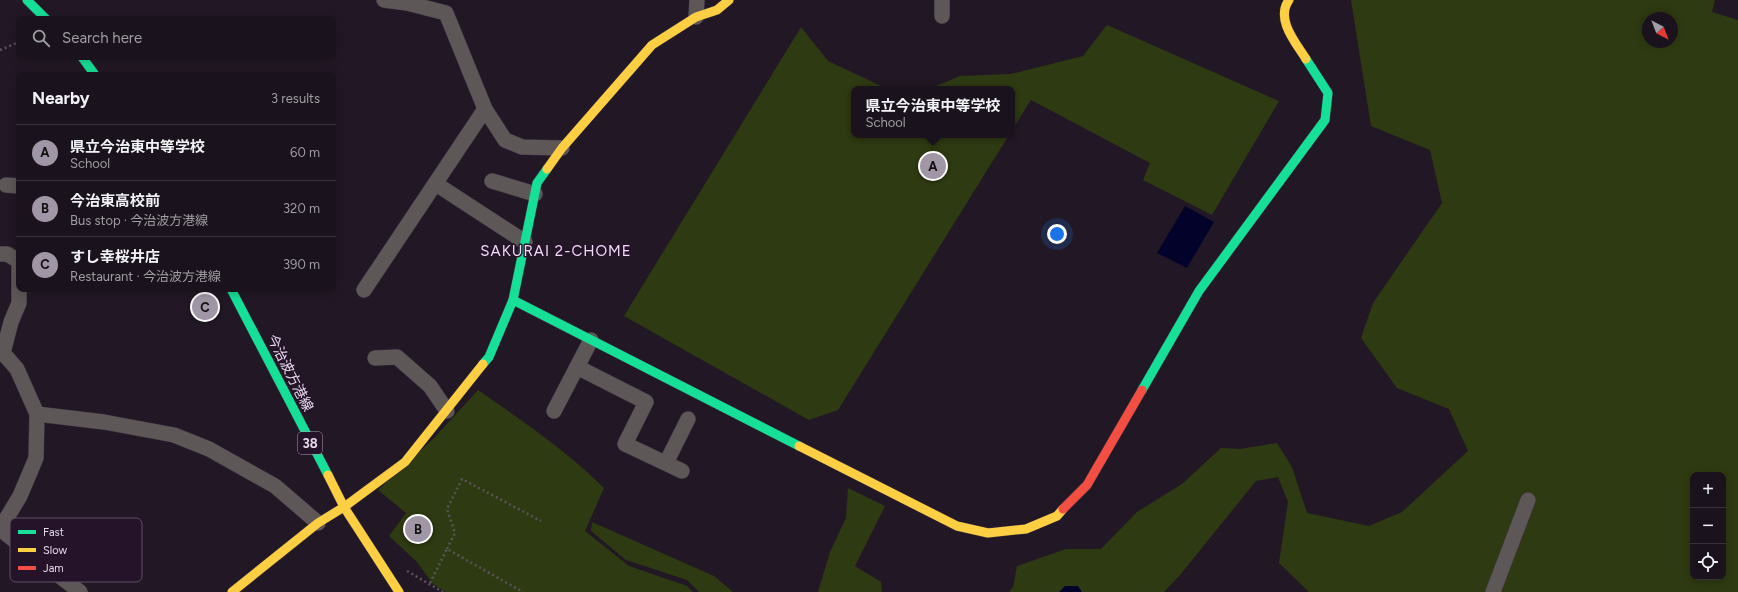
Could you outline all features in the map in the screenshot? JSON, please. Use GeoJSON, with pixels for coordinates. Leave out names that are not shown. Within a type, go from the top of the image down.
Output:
{"type":"FeatureCollection","features":[{"type":"Feature","properties":{"kind":"street"},"geometry":{"type":"LineString","coordinates":[[27,0],[43,16]]}},
{"type":"Feature","properties":{"kind":"street"},"geometry":{"type":"LineString","coordinates":[[384,0],[407,2],[446,13],[485,109],[505,140],[522,147],[562,148]]}},
{"type":"Feature","properties":{"kind":"street"},"geometry":{"type":"LineString","coordinates":[[696,17],[697,0]]}},
{"type":"Feature","properties":{"kind":"street"},"geometry":{"type":"LineString","coordinates":[[232,592],[318,523],[344,507],[405,462],[489,357],[513,300],[537,183],[562,148],[652,45],[696,17],[717,10],[729,0]]}},
{"type":"Feature","properties":{"kind":"street"},"geometry":{"type":"LineString","coordinates":[[942,0],[942,16]]}},
{"type":"Feature","properties":{"kind":"street"},"geometry":{"type":"LineString","coordinates":[[513,300],[957,526],[988,533],[1026,529],[1057,516],[1087,485],[1199,291],[1325,120],[1328,93],[1285,26],[1286,4],[1289,0]]}},
{"type":"Feature","properties":{"kind":"street"},"geometry":{"type":"LineString","coordinates":[[84,60],[93,72]]}},
{"type":"Feature","properties":{"kind":"street"},"geometry":{"type":"LineString","coordinates":[[364,290],[485,109]]}},
{"type":"Feature","properties":{"kind":"street"},"geometry":{"type":"LineString","coordinates":[[492,181],[535,194]]}},
{"type":"Feature","properties":{"kind":"street"},"geometry":{"type":"LineString","coordinates":[[436,184],[525,242]]}},
{"type":"Feature","properties":{"kind":"street"},"geometry":{"type":"LineString","coordinates":[[0,254],[7,254],[16,260]]}},
{"type":"Feature","properties":{"kind":"street"},"geometry":{"type":"LineString","coordinates":[[10,537],[0,529],[20,496],[36,458],[36,414],[17,369],[3,353],[11,322],[19,303],[19,292]]}},
{"type":"Feature","properties":{"kind":"street","name":"今治波方港線"},"geometry":{"type":"LineString","coordinates":[[233,292],[344,507],[399,592]]}},
{"type":"Feature","properties":{"kind":"street"},"geometry":{"type":"LineString","coordinates":[[554,411],[591,340]]}},
{"type":"Feature","properties":{"kind":"street"},"geometry":{"type":"LineString","coordinates":[[375,358],[397,357],[430,386],[446,411]]}},
{"type":"Feature","properties":{"kind":"street"},"geometry":{"type":"LineString","coordinates":[[577,367],[646,402],[625,444],[682,471]]}},
{"type":"Feature","properties":{"kind":"street"},"geometry":{"type":"LineString","coordinates":[[36,414],[104,422],[174,435],[209,449],[275,486],[318,523]]}},
{"type":"Feature","properties":{"kind":"street"},"geometry":{"type":"LineString","coordinates":[[666,463],[688,419]]}},
{"type":"Feature","properties":{"kind":"street"},"geometry":{"type":"LineString","coordinates":[[1493,592],[1528,500]]}},
{"type":"Feature","properties":{"kind":"street"},"geometry":{"type":"LineString","coordinates":[[67,582],[80,592]]}},
{"type":"Feature","properties":{"kind":"path"},"geometry":{"type":"LineString","coordinates":[[0,50],[16,43]]}},
{"type":"Feature","properties":{"kind":"path"},"geometry":{"type":"LineString","coordinates":[[430,583],[455,533],[447,510],[462,478],[541,521]]}},
{"type":"Feature","properties":{"kind":"path"},"geometry":{"type":"LineString","coordinates":[[447,549],[523,592]]}},
{"type":"Feature","properties":{"kind":"green space"},"geometry":{"type":"Polygon","coordinates":[[[1351,0],[1715,0],[1712,12],[1738,20],[1738,592],[1309,592],[1279,563],[1288,502],[1278,477],[1256,481],[1180,575],[1164,592],[1009,592],[1013,587],[1017,566],[1066,549],[1101,549],[1137,512],[1182,484],[1221,448],[1240,449],[1277,443],[1292,467],[1307,513],[1369,526],[1402,512],[1468,451],[1449,409],[1397,388],[1361,338],[1373,303],[1442,203],[1430,150],[1371,126],[1351,0]]]}},
{"type":"Feature","properties":{"kind":"green space"},"geometry":{"type":"Polygon","coordinates":[[[1107,25],[1279,101],[1212,215],[1143,180],[1150,163],[1031,100],[1015,125],[1015,86],[936,86],[960,76],[1011,74],[1083,56],[1107,25]]]}},
{"type":"Feature","properties":{"kind":"green space"},"geometry":{"type":"Polygon","coordinates":[[[801,27],[828,61],[881,86],[851,86],[851,138],[1007,138],[838,410],[809,420],[624,316],[801,27]]]}},
{"type":"Feature","properties":{"kind":"green space"},"geometry":{"type":"Polygon","coordinates":[[[478,390],[559,448],[604,488],[585,531],[629,566],[687,586],[693,592],[446,592],[433,584],[417,562],[389,536],[406,513],[378,490],[434,438],[478,390]]]}},
{"type":"Feature","properties":{"kind":"green space"},"geometry":{"type":"Polygon","coordinates":[[[848,488],[885,506],[855,566],[881,582],[882,592],[818,592],[830,552],[846,518],[848,488]]]}},
{"type":"Feature","properties":{"kind":"green space"},"geometry":{"type":"Polygon","coordinates":[[[592,522],[714,576],[733,592],[699,592],[687,580],[626,560],[591,531],[592,522]]]}},
{"type":"Feature","properties":{"kind":"water"},"geometry":{"type":"Polygon","coordinates":[[[1185,206],[1214,222],[1187,268],[1157,253],[1185,206]]]}},
{"type":"Feature","properties":{"kind":"water"},"geometry":{"type":"Polygon","coordinates":[[[1065,586],[1078,586],[1082,592],[1059,592],[1065,586]]]}},
{"type":"Feature","properties":{"kind":"traffic: fast"},"geometry":{"type":"LineString","coordinates":[[27,0],[43,16]]}},
{"type":"Feature","properties":{"kind":"traffic: fast"},"geometry":{"type":"LineString","coordinates":[[1142,390],[1199,291],[1325,120],[1328,93],[1306,59]]}},
{"type":"Feature","properties":{"kind":"traffic: fast"},"geometry":{"type":"LineString","coordinates":[[84,60],[93,72]]}},
{"type":"Feature","properties":{"kind":"traffic: fast"},"geometry":{"type":"LineString","coordinates":[[483,364],[489,357],[513,300],[537,183],[547,169]]}},
{"type":"Feature","properties":{"kind":"traffic: fast"},"geometry":{"type":"LineString","coordinates":[[233,292],[328,475]]}},
{"type":"Feature","properties":{"kind":"traffic: fast"},"geometry":{"type":"LineString","coordinates":[[513,300],[799,446]]}},
{"type":"Feature","properties":{"kind":"traffic: slow"},"geometry":{"type":"LineString","coordinates":[[547,169],[562,148],[652,45],[696,17],[717,10],[729,0]]}},
{"type":"Feature","properties":{"kind":"traffic: slow"},"geometry":{"type":"LineString","coordinates":[[1289,0],[1285,7],[1284,15],[1288,31],[1306,59]]}},
{"type":"Feature","properties":{"kind":"traffic: slow"},"geometry":{"type":"LineString","coordinates":[[232,592],[318,523],[344,507],[405,462],[483,364]]}},
{"type":"Feature","properties":{"kind":"traffic: slow"},"geometry":{"type":"LineString","coordinates":[[799,446],[957,526],[988,533],[1026,529],[1057,516],[1063,509]]}},
{"type":"Feature","properties":{"kind":"traffic: slow"},"geometry":{"type":"LineString","coordinates":[[328,475],[344,507],[399,592]]}},
{"type":"Feature","properties":{"kind":"traffic: jam"},"geometry":{"type":"LineString","coordinates":[[1063,509],[1087,485],[1142,390]]}},
{"type":"Feature","properties":{"kind":"place","name":"県立今治東中等学校"},"geometry":{"type":"Point","coordinates":[933,166]}},
{"type":"Feature","properties":{"kind":"place","name":"すし幸桜井店"},"geometry":{"type":"Point","coordinates":[205,307]}},
{"type":"Feature","properties":{"kind":"place","name":"今治東高校前"},"geometry":{"type":"Point","coordinates":[418,529]}},
{"type":"Feature","properties":{"kind":"district","name":"SAKURAI 2-CHOME"},"geometry":{"type":"Point","coordinates":[556,251]}}]}
